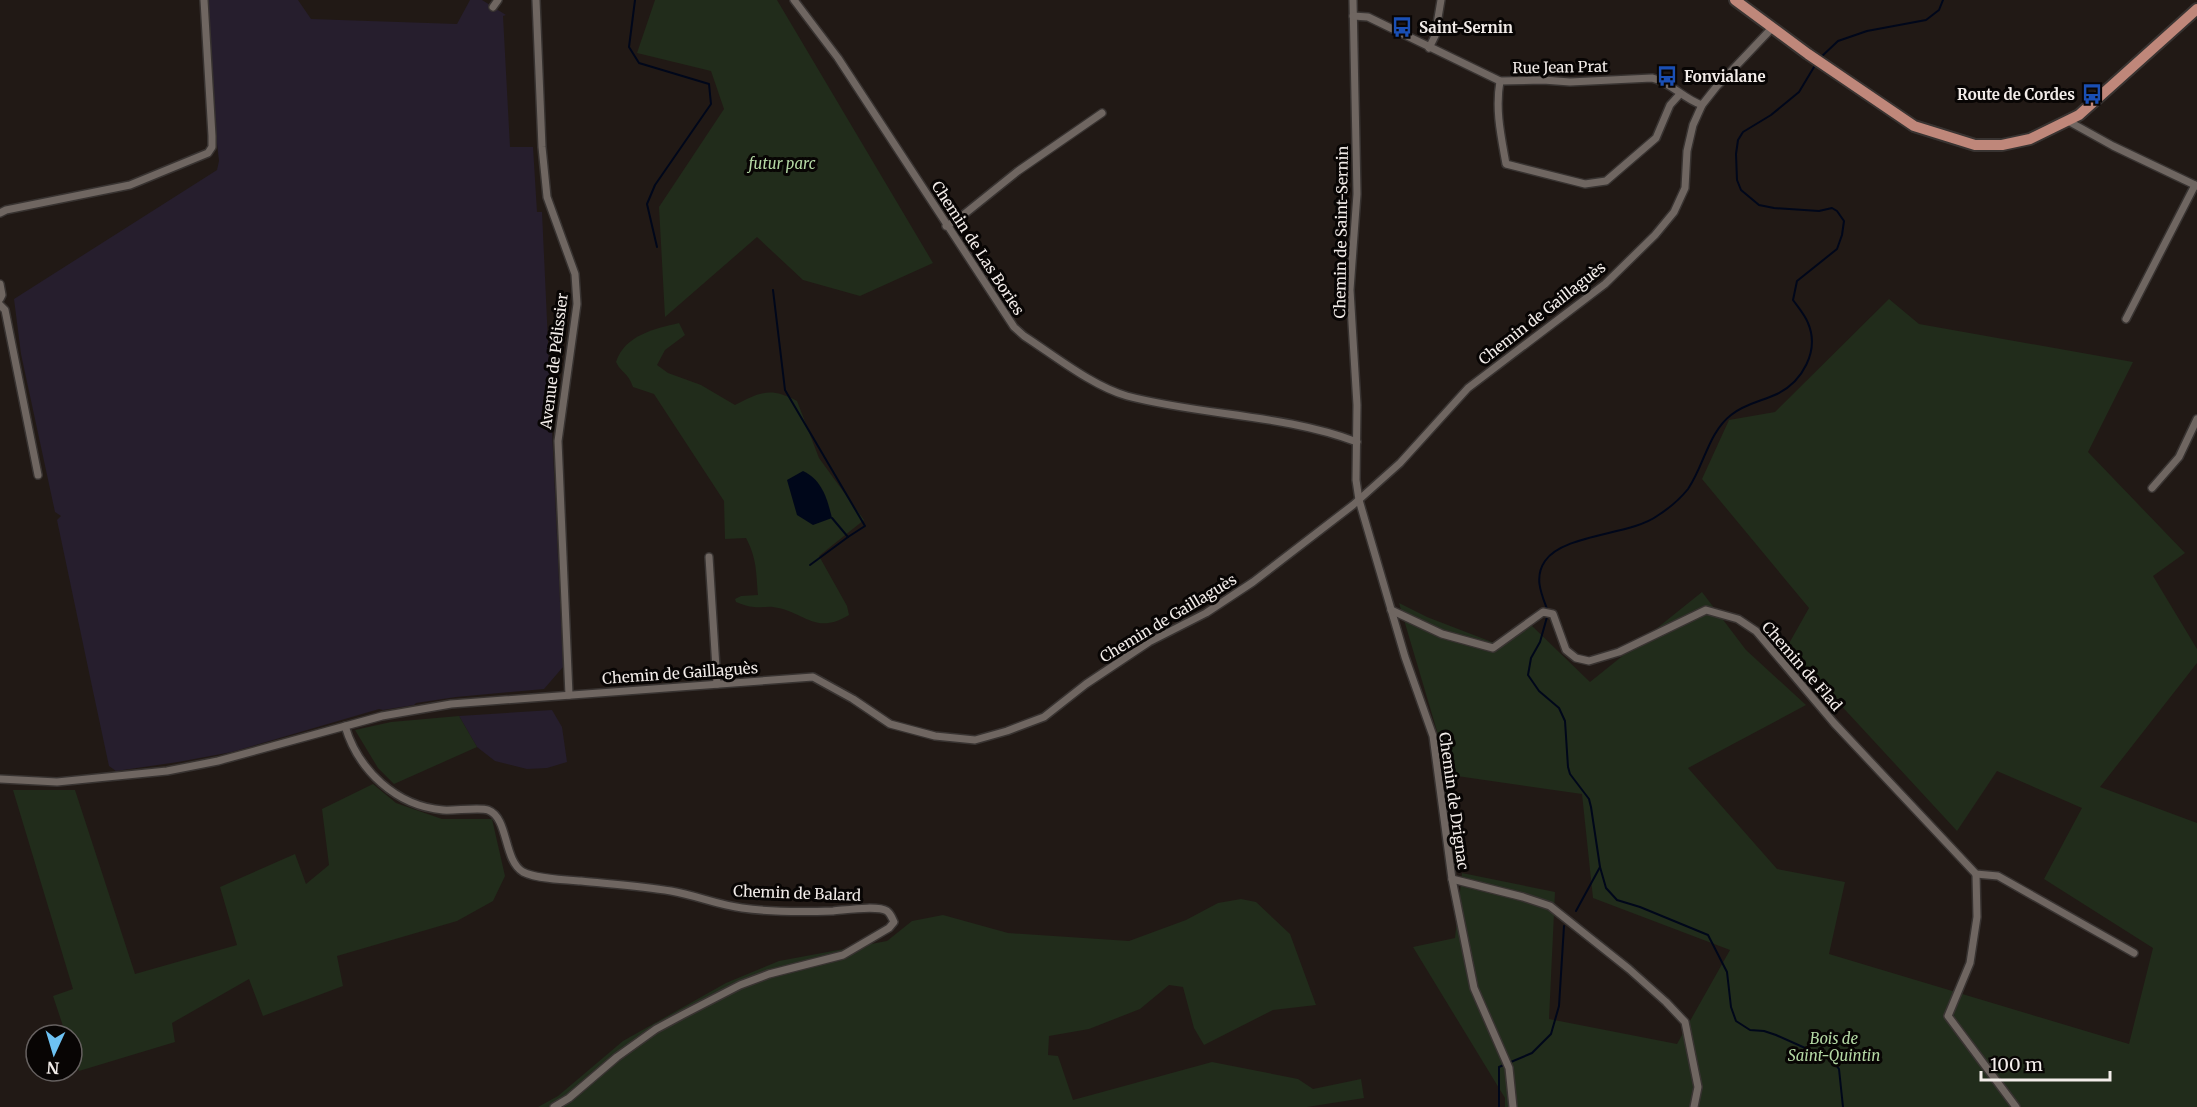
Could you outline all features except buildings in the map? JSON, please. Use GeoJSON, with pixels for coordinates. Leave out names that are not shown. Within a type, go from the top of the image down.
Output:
{"type":"FeatureCollection","features":[{"type":"Feature","properties":{"kind":"main road"},"geometry":{"type":"LineString","coordinates":[[1735,0],[1808,54],[1914,126],[1974,145],[2002,145],[2030,139],[2079,116],[2197,9]]}},
{"type":"Feature","properties":{"kind":"street"},"geometry":{"type":"LineString","coordinates":[[0,213],[130,185],[208,153],[212,147],[212,136],[204,0]]}},
{"type":"Feature","properties":{"kind":"street"},"geometry":{"type":"LineString","coordinates":[[493,7],[498,0]]}},
{"type":"Feature","properties":{"kind":"street","name":"Avenue de Pélissier"},"geometry":{"type":"LineString","coordinates":[[536,0],[542,147],[547,197],[575,274],[577,286],[577,304],[558,441],[569,695]]}},
{"type":"Feature","properties":{"kind":"street","name":"Chemin de Las Bories"},"geometry":{"type":"LineString","coordinates":[[794,0],[838,58],[946,226],[1014,327],[1024,336],[1097,383],[1126,395],[1225,414],[1288,423],[1330,432],[1357,442]]}},
{"type":"Feature","properties":{"kind":"street","name":"Chemin de Saint-Sernin"},"geometry":{"type":"LineString","coordinates":[[1353,0],[1357,194],[1350,290],[1357,442],[1356,480],[1359,500]]}},
{"type":"Feature","properties":{"kind":"street"},"geometry":{"type":"LineString","coordinates":[[1429,48],[1435,36],[1441,0]]}},
{"type":"Feature","properties":{"kind":"street","name":"Rue Jean Prat"},"geometry":{"type":"LineString","coordinates":[[1353,16],[1368,17],[1500,81],[1570,82],[1652,78],[1662,80],[1680,94],[1702,105]]}},
{"type":"Feature","properties":{"kind":"street","name":"Chemin de Gaillaguès"},"geometry":{"type":"LineString","coordinates":[[0,779],[57,782],[167,771],[218,761],[382,716],[451,704],[813,677],[853,699],[890,724],[935,736],[975,740],[1044,717],[1086,684],[1149,642],[1206,613],[1244,589],[1359,500],[1400,463],[1468,388],[1605,284],[1674,212],[1685,188],[1687,151],[1693,124],[1702,105],[1772,28]]}},
{"type":"Feature","properties":{"kind":"street"},"geometry":{"type":"LineString","coordinates":[[1500,81],[1497,99],[1506,164],[1585,184],[1606,181],[1656,138],[1670,105],[1680,94]]}},
{"type":"Feature","properties":{"kind":"street"},"geometry":{"type":"LineString","coordinates":[[946,226],[957,220],[1018,171],[1102,113]]}},
{"type":"Feature","properties":{"kind":"street"},"geometry":{"type":"LineString","coordinates":[[2068,121],[2113,146],[2196,186],[2126,319]]}},
{"type":"Feature","properties":{"kind":"street"},"geometry":{"type":"LineString","coordinates":[[0,284],[2,295],[0,299]]}},
{"type":"Feature","properties":{"kind":"street"},"geometry":{"type":"LineString","coordinates":[[0,305],[5,310],[38,475]]}},
{"type":"Feature","properties":{"kind":"street"},"geometry":{"type":"LineString","coordinates":[[2152,488],[2180,457],[2197,419]]}},
{"type":"Feature","properties":{"kind":"street","name":"Chemin de Drignac"},"geometry":{"type":"LineString","coordinates":[[1359,500],[1391,610],[1433,736],[1452,879],[1474,988],[1508,1064],[1513,1107]]}},
{"type":"Feature","properties":{"kind":"street"},"geometry":{"type":"LineString","coordinates":[[709,557],[717,684]]}},
{"type":"Feature","properties":{"kind":"street","name":"Chemin de Flad"},"geometry":{"type":"LineString","coordinates":[[1391,610],[1443,634],[1492,648],[1543,612],[1553,614],[1566,650],[1576,658],[1589,661],[1619,652],[1706,610],[1738,620],[1756,631],[1834,723],[1976,874]]}},
{"type":"Feature","properties":{"kind":"street","name":"Chemin de Balard"},"geometry":{"type":"LineString","coordinates":[[345,726],[360,759],[376,780],[393,793],[416,805],[441,810],[487,810],[497,817],[515,864],[523,872],[553,879],[674,891],[709,902],[744,908],[830,911],[869,909],[886,910],[892,916],[894,922],[889,928],[843,955],[769,974],[741,985],[657,1029],[617,1057],[569,1098],[554,1107]]}},
{"type":"Feature","properties":{"kind":"street"},"geometry":{"type":"LineString","coordinates":[[2016,1107],[1948,1016],[1970,963],[1977,917],[1976,874],[1998,876],[2134,953]]}},
{"type":"Feature","properties":{"kind":"street"},"geometry":{"type":"LineString","coordinates":[[1452,879],[1550,906],[1629,969],[1685,1022],[1698,1087],[1694,1107]]}},
{"type":"Feature","properties":{"kind":"shaded area"},"geometry":{"type":"Polygon","coordinates":[[[208,0],[298,0],[311,19],[457,24],[470,0],[482,0],[506,15],[503,16],[510,147],[533,147],[537,212],[542,212],[563,667],[544,689],[456,697],[379,709],[232,752],[116,771],[109,766],[57,520],[61,516],[55,512],[21,354],[14,299],[217,170],[219,161],[213,108],[208,0]]]}},
{"type":"Feature","properties":{"kind":"shaded area"},"geometry":{"type":"Polygon","coordinates":[[[552,710],[562,727],[567,762],[547,768],[527,769],[495,761],[477,747],[459,716],[552,710]]]}},
{"type":"Feature","properties":{"kind":"green space","name":"futur parc"},"geometry":{"type":"Polygon","coordinates":[[[655,0],[777,0],[933,263],[860,296],[803,280],[757,237],[665,317],[659,207],[724,109],[711,71],[637,53],[655,0]]]}},
{"type":"Feature","properties":{"kind":"green space","name":"Bois de Saint-Quintin"},"geometry":{"type":"Polygon","coordinates":[[[1889,299],[1919,324],[2133,362],[2088,452],[2185,553],[2153,576],[2197,649],[2197,663],[2100,787],[2197,823],[2197,1107],[1505,1107],[1505,1098],[1413,947],[1455,938],[1462,873],[1555,892],[1549,1019],[1677,1044],[1730,950],[1593,898],[1582,794],[1450,775],[1399,603],[1427,617],[1497,644],[1530,624],[1590,682],[1702,592],[1746,650],[1806,705],[1688,768],[1777,869],[1845,882],[1829,954],[2129,1044],[2153,948],[2044,879],[2082,808],[1997,771],[1957,831],[1787,647],[1809,608],[1702,479],[1729,420],[1775,412],[1889,299]]]}},
{"type":"Feature","properties":{"kind":"green space"},"geometry":{"type":"Polygon","coordinates":[[[679,323],[685,335],[665,350],[657,365],[668,373],[701,385],[735,405],[766,393],[780,394],[797,401],[819,458],[864,520],[819,556],[847,606],[849,615],[837,621],[818,623],[784,609],[752,607],[736,602],[735,599],[741,596],[758,595],[754,559],[746,538],[725,539],[724,501],[654,394],[633,387],[616,362],[620,353],[633,339],[650,331],[679,323]]]}},
{"type":"Feature","properties":{"kind":"green space"},"geometry":{"type":"Polygon","coordinates":[[[459,716],[477,747],[394,784],[378,768],[355,730],[391,722],[459,716]]]}},
{"type":"Feature","properties":{"kind":"green space"},"geometry":{"type":"Polygon","coordinates":[[[373,784],[396,803],[442,819],[492,819],[505,876],[493,901],[457,921],[337,956],[343,986],[263,1016],[249,979],[172,1023],[175,1042],[84,1069],[84,1023],[62,1023],[53,996],[73,989],[13,790],[75,790],[135,974],[237,945],[220,887],[295,854],[306,884],[329,865],[322,809],[373,784]]]}},
{"type":"Feature","properties":{"kind":"green space"},"geometry":{"type":"Polygon","coordinates":[[[1241,899],[1256,902],[1290,934],[1316,1005],[1273,1010],[1204,1045],[1194,1028],[1183,987],[1169,985],[1140,1009],[1089,1029],[1049,1036],[1048,1055],[1058,1056],[1073,1100],[1212,1062],[1298,1079],[1313,1089],[1361,1079],[1364,1098],[1307,1107],[538,1107],[558,1096],[623,1041],[726,983],[779,961],[887,941],[912,921],[943,915],[1008,933],[1129,941],[1186,920],[1218,903],[1241,899]]]}},
{"type":"Feature","properties":{"kind":"water"},"geometry":{"type":"Polygon","coordinates":[[[803,471],[815,479],[819,485],[826,497],[832,518],[813,525],[797,515],[787,480],[803,471]]]}},
{"type":"Feature","properties":{"kind":"waterway"},"geometry":{"type":"LineString","coordinates":[[635,0],[629,47],[639,63],[709,84],[711,104],[655,185],[647,204],[657,247]]}},
{"type":"Feature","properties":{"kind":"waterway"},"geometry":{"type":"LineString","coordinates":[[1820,58],[1838,41],[1867,31],[1926,20],[1939,10],[1943,0]]}},
{"type":"Feature","properties":{"kind":"waterway"},"geometry":{"type":"LineString","coordinates":[[1547,609],[1539,579],[1545,561],[1554,552],[1566,545],[1631,527],[1657,516],[1688,489],[1723,422],[1742,408],[1786,389],[1801,374],[1806,364],[1812,344],[1811,334],[1805,317],[1793,300],[1797,281],[1837,249],[1844,221],[1832,208],[1819,211],[1759,205],[1741,190],[1737,180],[1736,154],[1738,140],[1743,132],[1771,115],[1799,92],[1817,62]]}},
{"type":"Feature","properties":{"kind":"waterway"},"geometry":{"type":"LineString","coordinates":[[773,290],[785,390],[865,526],[848,537]]}},
{"type":"Feature","properties":{"kind":"waterway"},"geometry":{"type":"LineString","coordinates":[[810,565],[848,537],[832,518]]}},
{"type":"Feature","properties":{"kind":"waterway"},"geometry":{"type":"LineString","coordinates":[[1547,617],[1540,642],[1531,658],[1528,675],[1539,691],[1559,708],[1565,721],[1568,767],[1570,774],[1589,799],[1600,867],[1576,911]]}},
{"type":"Feature","properties":{"kind":"waterway"},"geometry":{"type":"LineString","coordinates":[[1600,867],[1606,888],[1617,900],[1708,935],[1727,972],[1731,1007],[1736,1021],[1750,1030],[1776,1035],[1832,1060],[1839,1069],[1843,1107]]}},
{"type":"Feature","properties":{"kind":"waterway"},"geometry":{"type":"LineString","coordinates":[[1499,1107],[1499,1067],[1532,1053],[1551,1034],[1559,1006],[1564,926]]}},
{"type":"Feature","properties":{"kind":"place","name":"Saint-Sernin"},"geometry":{"type":"Point","coordinates":[1402,27]}},
{"type":"Feature","properties":{"kind":"place","name":"Fonvialane"},"geometry":{"type":"Point","coordinates":[1667,76]}},
{"type":"Feature","properties":{"kind":"place","name":"Route de Cordes"},"geometry":{"type":"Point","coordinates":[2092,94]}}]}
